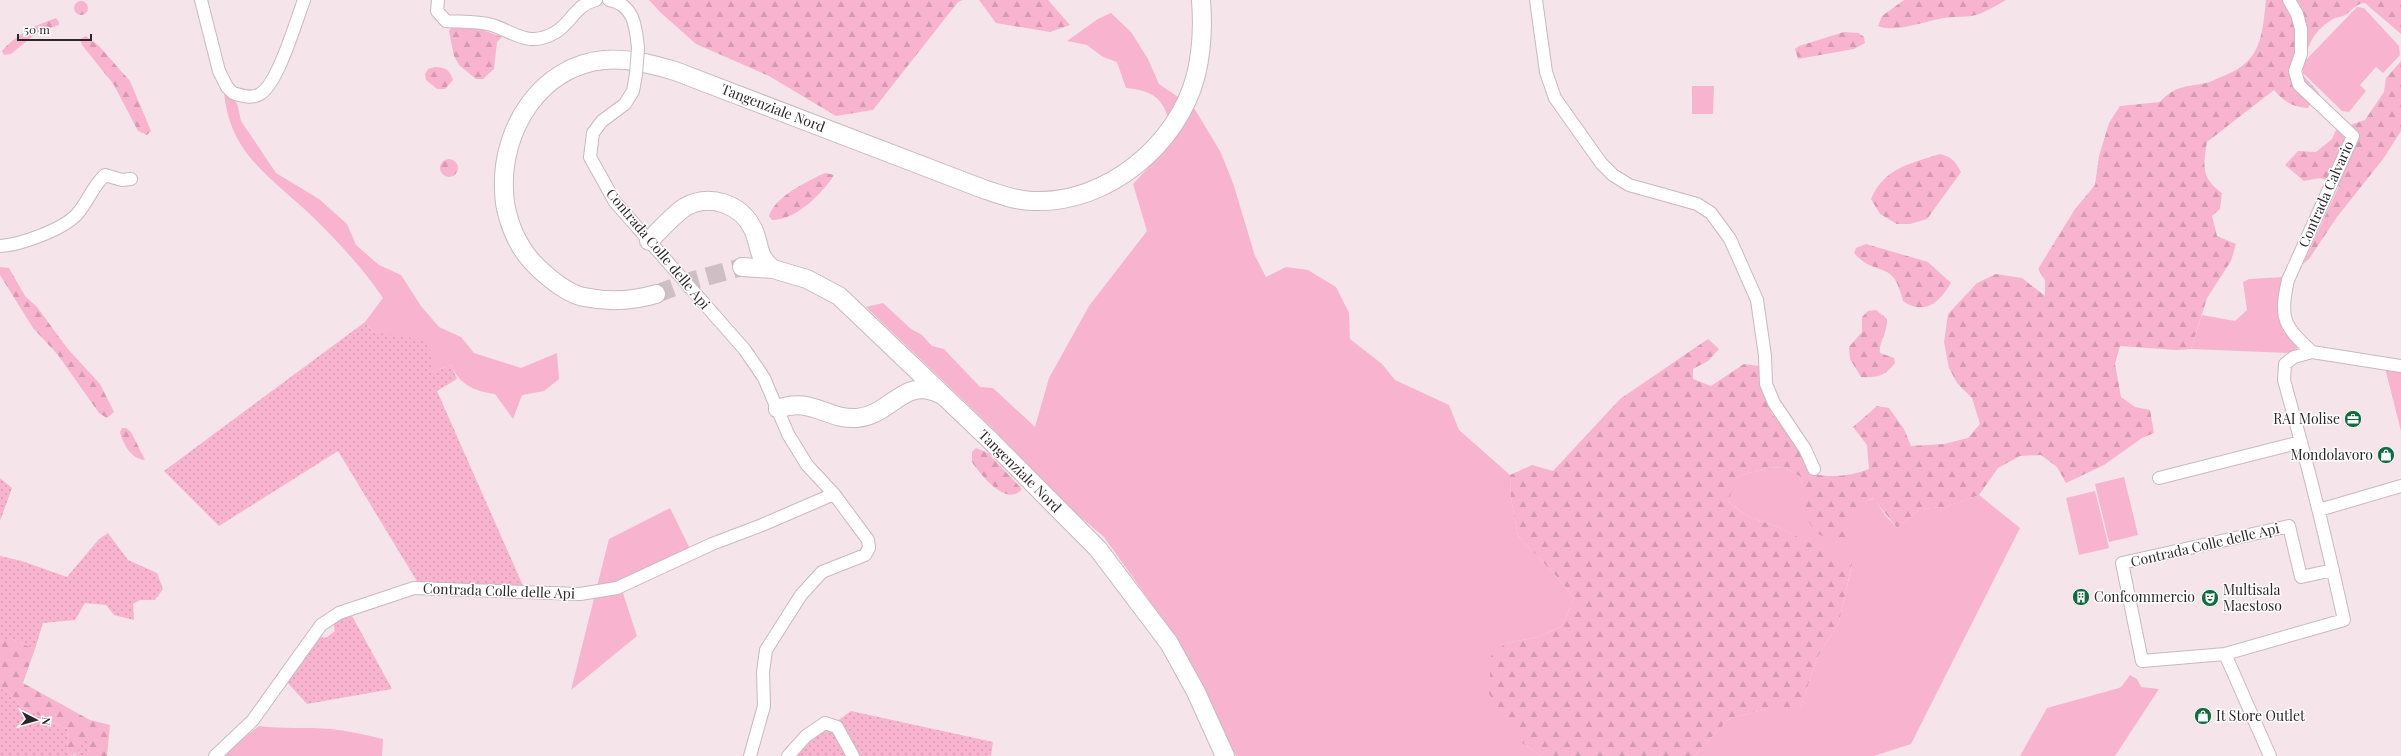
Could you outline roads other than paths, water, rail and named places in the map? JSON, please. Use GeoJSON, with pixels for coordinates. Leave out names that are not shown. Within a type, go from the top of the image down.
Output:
{"type":"FeatureCollection","features":[{"type":"Feature","properties":{"kind":"main road","name":"Tangenziale Nord"},"geometry":{"type":"LineString","coordinates":[[656,294],[617,300],[583,297],[561,286],[537,266],[520,245],[508,217],[504,191],[506,159],[512,136],[524,111],[537,95],[551,80],[570,69],[592,62],[621,59],[643,62],[675,70],[979,187],[1017,199],[1033,201],[1061,200],[1106,185],[1125,173],[1148,154],[1168,131],[1184,105],[1197,69],[1201,46],[1202,8]]}},
{"type":"Feature","properties":{"kind":"main road"},"geometry":{"type":"LineString","coordinates":[[649,241],[685,208],[694,204],[712,201],[730,205],[744,216],[754,232],[758,250],[766,264],[773,269]]}},
{"type":"Feature","properties":{"kind":"main road","name":"Tangenziale Nord"},"geometry":{"type":"LineString","coordinates":[[758,250],[744,267],[773,269],[807,279],[839,296],[940,394],[989,439],[1098,549],[1169,643],[1196,692],[1225,756]]}},
{"type":"Feature","properties":{"kind":"main road"},"geometry":{"type":"LineString","coordinates":[[902,356],[909,370],[909,378],[903,394]]}},
{"type":"Feature","properties":{"kind":"main road"},"geometry":{"type":"LineString","coordinates":[[778,409],[799,404],[839,416],[857,418],[874,414],[888,406],[903,394],[922,388],[940,394]]}},
{"type":"Feature","properties":{"kind":"street"},"geometry":{"type":"LineString","coordinates":[[201,0],[222,78],[233,94],[250,97],[259,95],[267,89],[275,77],[304,0]]}},
{"type":"Feature","properties":{"kind":"street"},"geometry":{"type":"LineString","coordinates":[[438,0],[437,11],[446,20],[493,25],[519,38],[528,39],[557,32],[581,6],[596,0]]}},
{"type":"Feature","properties":{"kind":"street","name":"Contrada Colle delle Api"},"geometry":{"type":"LineString","coordinates":[[609,0],[615,1],[628,9],[633,17],[636,28],[638,48],[636,74],[632,91],[625,104],[602,121],[593,133],[590,157],[615,202],[745,350],[764,378],[788,434],[808,465],[834,494],[868,540],[869,548],[865,555],[822,572],[801,595],[766,650],[763,672],[764,706],[750,756]]}},
{"type":"Feature","properties":{"kind":"street"},"geometry":{"type":"LineString","coordinates":[[1536,0],[1546,72],[1555,98],[1601,163],[1613,175],[1629,185],[1697,204],[1711,214],[1730,239],[1757,300],[1765,356],[1766,384],[1774,403],[1805,449],[1814,469]]}},
{"type":"Feature","properties":{"kind":"street","name":"Contrada Calvario"},"geometry":{"type":"LineString","coordinates":[[2289,0],[2297,14],[2301,29],[2301,54],[2295,71],[2299,85],[2353,136],[2288,280],[2282,304],[2286,324],[2294,336],[2312,352]]}},
{"type":"Feature","properties":{"kind":"street"},"geometry":{"type":"LineString","coordinates":[[0,246],[12,245],[50,232],[78,214],[96,183],[105,176],[122,180],[131,179]]}},
{"type":"Feature","properties":{"kind":"street"},"geometry":{"type":"LineString","coordinates":[[2312,352],[2401,366]]}},
{"type":"Feature","properties":{"kind":"street","name":"Contrada Colle delle Api"},"geometry":{"type":"LineString","coordinates":[[2312,352],[2294,357],[2285,364],[2284,380],[2319,510],[2333,570],[2344,620],[2225,654],[2142,661],[2122,563],[2289,526],[2301,577],[2333,570]]}},
{"type":"Feature","properties":{"kind":"street"},"geometry":{"type":"LineString","coordinates":[[2159,478],[2301,442]]}},
{"type":"Feature","properties":{"kind":"street"},"geometry":{"type":"LineString","coordinates":[[2319,510],[2401,486]]}},
{"type":"Feature","properties":{"kind":"street","name":"Contrada Colle delle Api"},"geometry":{"type":"LineString","coordinates":[[215,756],[253,720],[321,625],[339,613],[414,588],[580,594],[616,588],[712,544],[762,525],[834,494]]}},
{"type":"Feature","properties":{"kind":"street"},"geometry":{"type":"LineString","coordinates":[[2225,654],[2270,756]]}},
{"type":"Feature","properties":{"kind":"street"},"geometry":{"type":"LineString","coordinates":[[788,756],[806,736],[825,723],[837,727],[853,756]]}},
{"type":"Feature","properties":{"kind":"tunnel"},"geometry":{"type":"LineString","coordinates":[[656,294],[694,280],[742,267]]}},
{"type":"Feature","properties":{"kind":"place","name":"RAI Molise"},"geometry":{"type":"Point","coordinates":[2353,419]}},
{"type":"Feature","properties":{"kind":"place","name":"Mondolavoro"},"geometry":{"type":"Point","coordinates":[2386,455]}},
{"type":"Feature","properties":{"kind":"place","name":"Confcommercio"},"geometry":{"type":"Point","coordinates":[2081,597]}},
{"type":"Feature","properties":{"kind":"place","name":"Multisala Maestoso"},"geometry":{"type":"Point","coordinates":[2210,598]}},
{"type":"Feature","properties":{"kind":"place","name":"It Store Outlet"},"geometry":{"type":"Point","coordinates":[2203,716]}}]}
